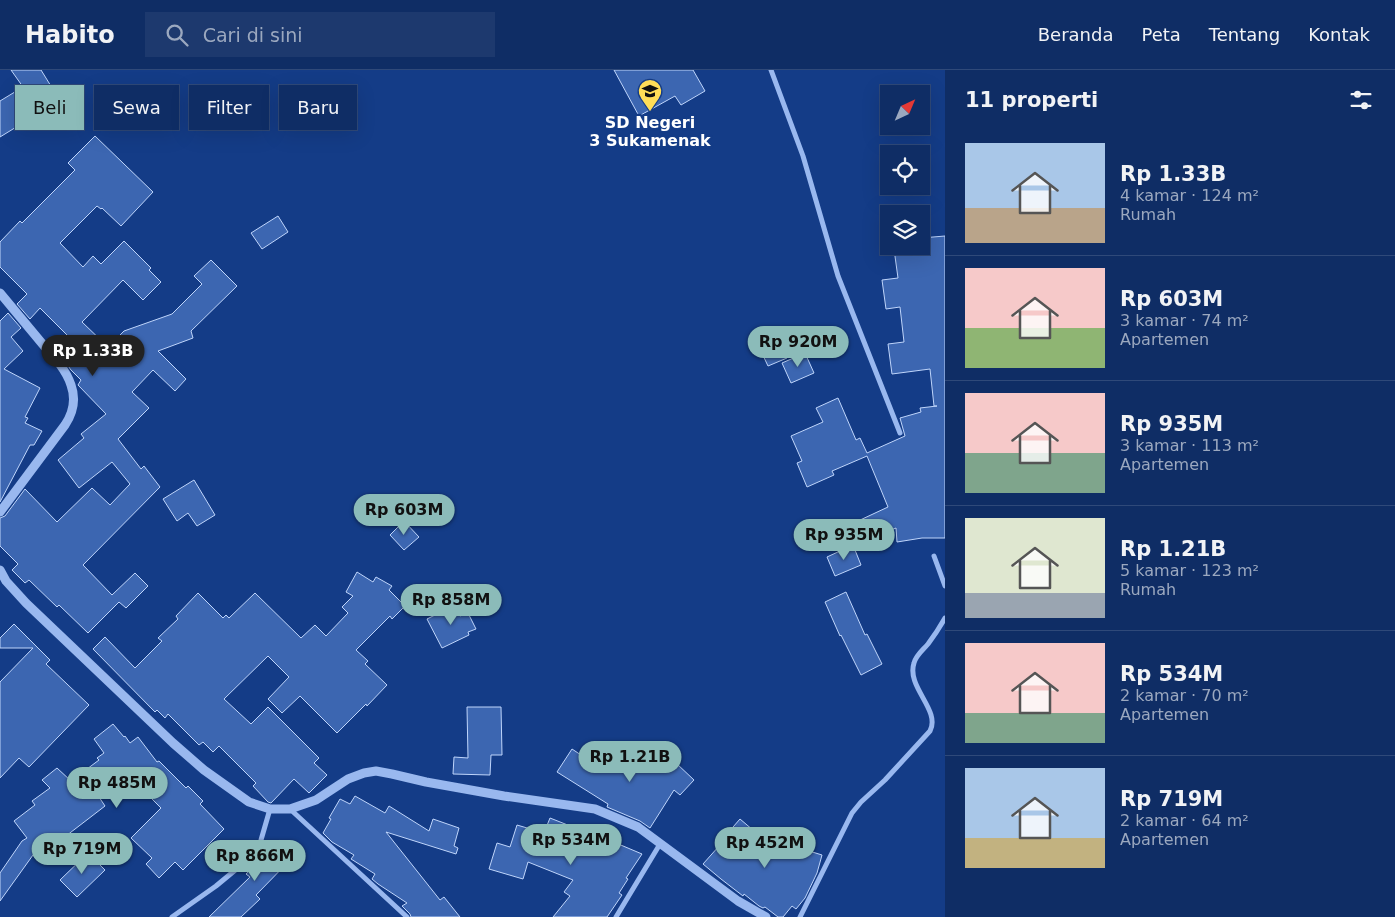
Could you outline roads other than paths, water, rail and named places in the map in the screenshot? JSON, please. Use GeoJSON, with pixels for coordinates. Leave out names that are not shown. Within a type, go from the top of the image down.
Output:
{"type":"FeatureCollection","features":[{"type":"Feature","properties":{"kind":"street"},"geometry":{"type":"LineString","coordinates":[[771,70],[803,156],[838,276],[900,432]]}},
{"type":"Feature","properties":{"kind":"street"},"geometry":{"type":"LineString","coordinates":[[0,293],[61,366],[72,386],[74,396],[71,416],[66,425],[0,512]]}},
{"type":"Feature","properties":{"kind":"street"},"geometry":{"type":"LineString","coordinates":[[934,556],[945,586]]}},
{"type":"Feature","properties":{"kind":"street"},"geometry":{"type":"LineString","coordinates":[[0,570],[6,581],[26,603],[197,765],[250,802],[270,809],[290,809],[316,800],[348,779],[364,773],[376,772],[504,796],[595,809],[638,827],[738,901],[766,917]]}},
{"type":"Feature","properties":{"kind":"street"},"geometry":{"type":"LineString","coordinates":[[800,917],[852,813],[930,732],[932,718],[915,682],[914,663],[917,656],[928,644],[945,618]]}},
{"type":"Feature","properties":{"kind":"street"},"geometry":{"type":"LineString","coordinates":[[172,917],[216,886],[245,862],[256,850],[261,840],[270,809]]}},
{"type":"Feature","properties":{"kind":"street"},"geometry":{"type":"LineString","coordinates":[[290,809],[407,917]]}},
{"type":"Feature","properties":{"kind":"street"},"geometry":{"type":"LineString","coordinates":[[616,917],[660,844]]}},
{"type":"Feature","properties":{"kind":"place","name":"SD Negeri 3 Sukamenak"},"geometry":{"type":"Point","coordinates":[650,112]}}]}
